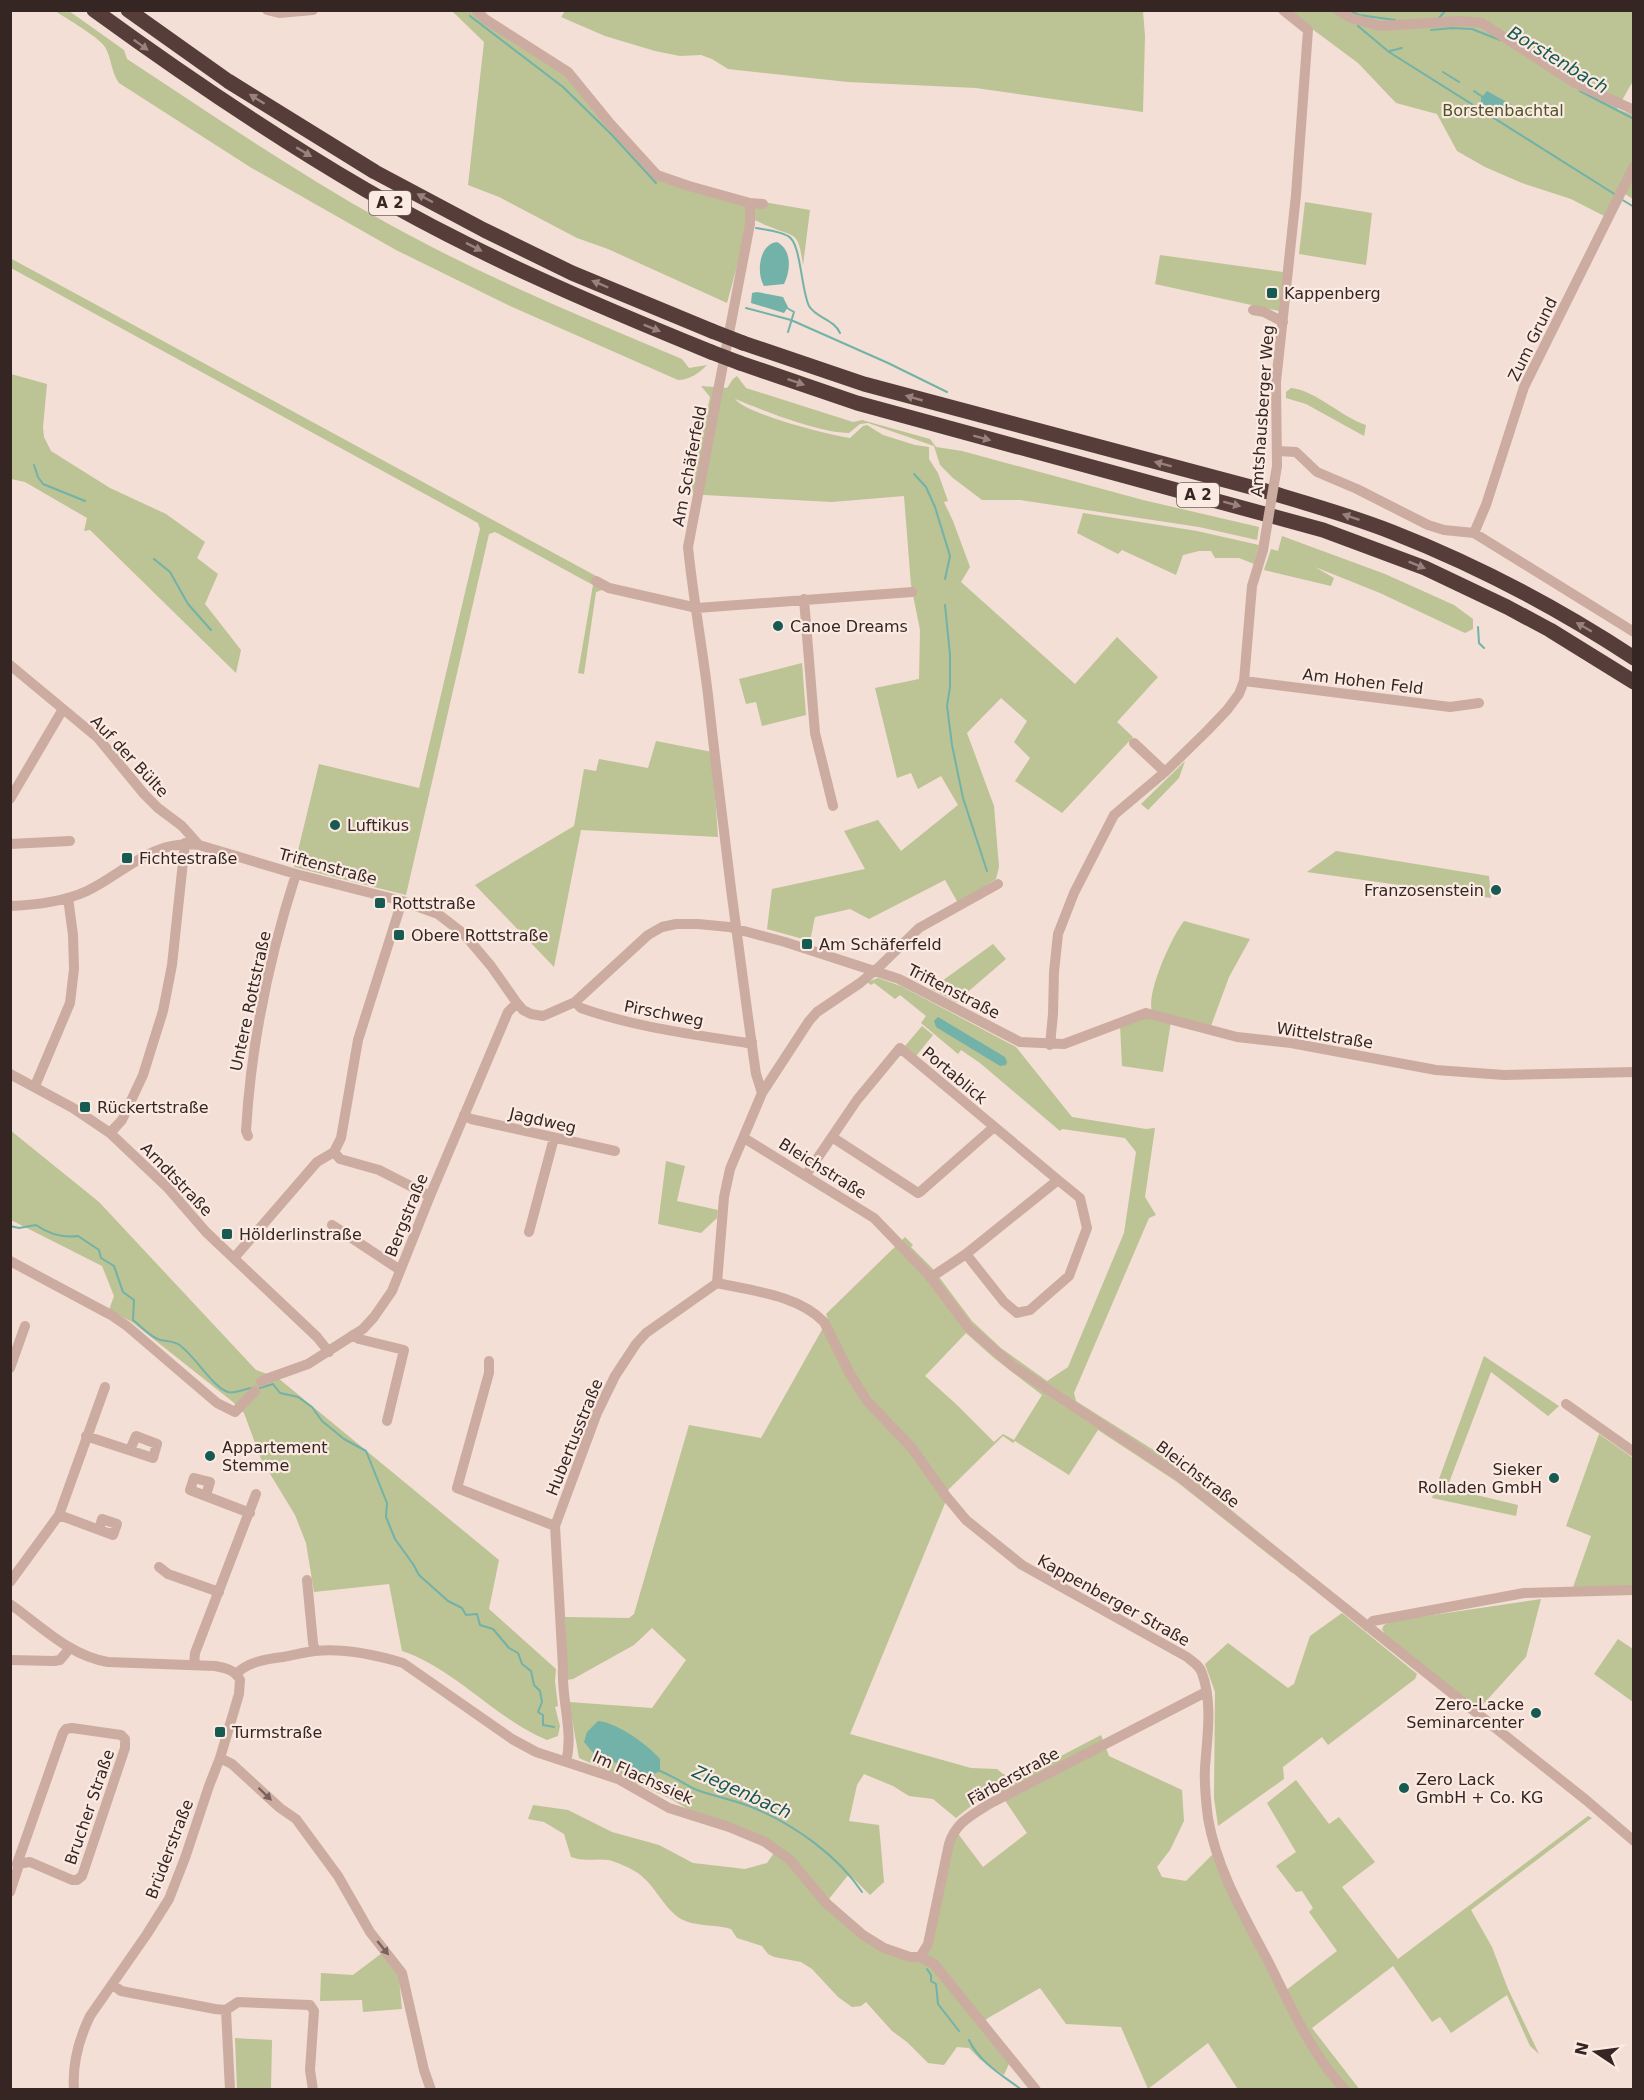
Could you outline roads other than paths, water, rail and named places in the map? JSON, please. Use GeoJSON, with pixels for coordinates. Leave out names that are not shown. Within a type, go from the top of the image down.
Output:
{"type":"FeatureCollection","features":[{"type":"Feature","properties":{"kind":"highway","name":"A 2"},"geometry":{"type":"LineString","coordinates":[[94,10],[219,99],[367,190],[562,290],[711,352],[856,403],[1323,530],[1425,568],[1481,594],[1550,630],[1634,682]]}},
{"type":"Feature","properties":{"kind":"highway","name":"A 2"},"geometry":{"type":"LineString","coordinates":[[128,10],[228,81],[375,172],[484,230],[572,273],[712,331],[864,384],[1262,490],[1391,531],[1515,589],[1634,658]]}},
{"type":"Feature","properties":{"kind":"street"},"geometry":{"type":"LineString","coordinates":[[267,10],[279,14],[314,10]]}},
{"type":"Feature","properties":{"kind":"street"},"geometry":{"type":"LineString","coordinates":[[476,10],[485,19],[568,72],[657,175],[750,203],[763,204]]}},
{"type":"Feature","properties":{"kind":"street","name":"Amtshausberger Weg"},"geometry":{"type":"LineString","coordinates":[[1050,1045],[1058,934],[1074,893],[1114,814],[1165,772],[1227,710],[1239,694],[1244,681],[1251,586],[1263,550],[1277,466],[1276,382],[1296,195],[1308,30],[1283,10]]}},
{"type":"Feature","properties":{"kind":"street"},"geometry":{"type":"LineString","coordinates":[[1338,10],[1351,18],[1380,26],[1461,21],[1482,23],[1575,83],[1634,110]]}},
{"type":"Feature","properties":{"kind":"street","name":"Zum Grund"},"geometry":{"type":"LineString","coordinates":[[1474,533],[1486,505],[1524,387],[1634,166]]}},
{"type":"Feature","properties":{"kind":"street","name":"Am Schäferfeld"},"geometry":{"type":"LineString","coordinates":[[750,203],[750,224],[688,547],[724,839],[756,1074],[762,1093]]}},
{"type":"Feature","properties":{"kind":"street"},"geometry":{"type":"LineString","coordinates":[[1253,310],[1264,312],[1283,322]]}},
{"type":"Feature","properties":{"kind":"street"},"geometry":{"type":"LineString","coordinates":[[1278,452],[1296,452],[1317,472],[1357,489],[1428,525],[1444,530],[1474,533],[1634,633]]}},
{"type":"Feature","properties":{"kind":"street"},"geometry":{"type":"LineString","coordinates":[[596,581],[609,588],[697,608],[912,592]]}},
{"type":"Feature","properties":{"kind":"street"},"geometry":{"type":"LineString","coordinates":[[804,599],[815,733],[833,806]]}},
{"type":"Feature","properties":{"kind":"street","name":"Auf der Bülte"},"geometry":{"type":"LineString","coordinates":[[10,665],[98,738],[151,801],[182,826],[199,845]]}},
{"type":"Feature","properties":{"kind":"street","name":"Am Hohen Feld"},"geometry":{"type":"LineString","coordinates":[[1244,681],[1450,707],[1479,703]]}},
{"type":"Feature","properties":{"kind":"street"},"geometry":{"type":"LineString","coordinates":[[10,799],[63,710]]}},
{"type":"Feature","properties":{"kind":"street"},"geometry":{"type":"LineString","coordinates":[[1134,743],[1165,772]]}},
{"type":"Feature","properties":{"kind":"street"},"geometry":{"type":"LineString","coordinates":[[10,844],[70,841]]}},
{"type":"Feature","properties":{"kind":"street"},"geometry":{"type":"LineString","coordinates":[[110,1133],[122,1120],[139,1084],[163,1011],[172,965],[185,843]]}},
{"type":"Feature","properties":{"kind":"street","name":"Triftenstraße"},"geometry":{"type":"LineString","coordinates":[[10,906],[41,904],[68,898],[108,879],[158,848],[185,843],[402,901],[438,914],[464,934],[491,966],[517,1003],[531,1014],[543,1016],[575,1002],[648,934],[662,927],[676,924],[698,924],[737,928],[875,970],[1020,1042]]}},
{"type":"Feature","properties":{"kind":"street","name":"Untere Rottstraße"},"geometry":{"type":"LineString","coordinates":[[248,1136],[246,1131],[249,1078],[259,1018],[267,978],[296,874]]}},
{"type":"Feature","properties":{"kind":"street"},"geometry":{"type":"LineString","coordinates":[[717,1283],[724,1197],[730,1169],[762,1093],[817,1012],[860,983],[919,928],[998,884]]}},
{"type":"Feature","properties":{"kind":"street"},"geometry":{"type":"LineString","coordinates":[[35,1086],[69,1003],[74,969],[73,935],[68,898]]}},
{"type":"Feature","properties":{"kind":"street"},"geometry":{"type":"LineString","coordinates":[[234,1258],[317,1162],[334,1152],[341,1138],[358,1040],[402,901]]}},
{"type":"Feature","properties":{"kind":"street","name":"Pirschweg"},"geometry":{"type":"LineString","coordinates":[[575,1002],[580,1008],[598,1014],[674,1032],[752,1042]]}},
{"type":"Feature","properties":{"kind":"street","name":"Bergstraße"},"geometry":{"type":"LineString","coordinates":[[10,1261],[111,1315],[217,1403],[235,1412],[266,1379],[308,1364],[329,1353],[353,1335],[374,1317],[392,1291],[508,1012],[517,1003]]}},
{"type":"Feature","properties":{"kind":"street","name":"Wittelstraße"},"geometry":{"type":"LineString","coordinates":[[1020,1042],[1064,1044],[1146,1013],[1237,1037],[1291,1044],[1436,1070],[1504,1075],[1634,1072]]}},
{"type":"Feature","properties":{"kind":"street","name":"Portablick"},"geometry":{"type":"LineString","coordinates":[[806,1175],[857,1100],[900,1048],[1080,1198],[1088,1228],[1069,1276],[1030,1310],[1017,1313],[1004,1302],[966,1254]]}},
{"type":"Feature","properties":{"kind":"street","name":"Arndtstraße"},"geometry":{"type":"LineString","coordinates":[[10,1074],[82,1113],[110,1133],[167,1187],[207,1232],[317,1338],[329,1353]]}},
{"type":"Feature","properties":{"kind":"street","name":"Jagdweg"},"geometry":{"type":"LineString","coordinates":[[464,1115],[615,1151]]}},
{"type":"Feature","properties":{"kind":"street"},"geometry":{"type":"LineString","coordinates":[[832,1137],[918,1193],[994,1127]]}},
{"type":"Feature","properties":{"kind":"street"},"geometry":{"type":"LineString","coordinates":[[529,1232],[554,1138]]}},
{"type":"Feature","properties":{"kind":"street","name":"Bleichstraße"},"geometry":{"type":"LineString","coordinates":[[744,1138],[874,1218],[930,1278],[968,1327],[1014,1367],[1179,1476],[1579,1794],[1634,1841]]}},
{"type":"Feature","properties":{"kind":"street"},"geometry":{"type":"LineString","coordinates":[[334,1152],[340,1159],[379,1170],[430,1196]]}},
{"type":"Feature","properties":{"kind":"street"},"geometry":{"type":"LineString","coordinates":[[930,1278],[966,1254],[1058,1180]]}},
{"type":"Feature","properties":{"kind":"street"},"geometry":{"type":"LineString","coordinates":[[332,1225],[400,1270]]}},
{"type":"Feature","properties":{"kind":"street","name":"Hubertusstraße"},"geometry":{"type":"LineString","coordinates":[[566,1762],[570,1747],[563,1691],[555,1526],[597,1413],[615,1376],[636,1344],[646,1333],[717,1283]]}},
{"type":"Feature","properties":{"kind":"street","name":"Kappenberger Straße"},"geometry":{"type":"LineString","coordinates":[[717,1283],[783,1299],[818,1315],[867,1401],[912,1448],[966,1520],[1022,1565],[1187,1657],[1199,1667],[1206,1692],[1208,1722],[1206,1802],[1212,1838],[1220,1863],[1294,2016],[1318,2056],[1345,2090]]}},
{"type":"Feature","properties":{"kind":"street"},"geometry":{"type":"LineString","coordinates":[[10,1368],[26,1326]]}},
{"type":"Feature","properties":{"kind":"street"},"geometry":{"type":"LineString","coordinates":[[353,1335],[359,1339],[404,1350],[387,1421]]}},
{"type":"Feature","properties":{"kind":"street"},"geometry":{"type":"LineString","coordinates":[[489,1361],[489,1372],[457,1488],[555,1526]]}},
{"type":"Feature","properties":{"kind":"street"},"geometry":{"type":"LineString","coordinates":[[10,1582],[59,1515],[105,1387]]}},
{"type":"Feature","properties":{"kind":"street"},"geometry":{"type":"LineString","coordinates":[[1566,1404],[1634,1452]]}},
{"type":"Feature","properties":{"kind":"street"},"geometry":{"type":"LineString","coordinates":[[86,1437],[130,1450]]}},
{"type":"Feature","properties":{"kind":"street"},"geometry":{"type":"LineString","coordinates":[[194,1665],[195,1653],[256,1494]]}},
{"type":"Feature","properties":{"kind":"street"},"geometry":{"type":"LineString","coordinates":[[206,1495],[250,1513]]}},
{"type":"Feature","properties":{"kind":"street"},"geometry":{"type":"LineString","coordinates":[[59,1515],[99,1530]]}},
{"type":"Feature","properties":{"kind":"street"},"geometry":{"type":"LineString","coordinates":[[159,1567],[168,1574],[219,1592]]}},
{"type":"Feature","properties":{"kind":"street"},"geometry":{"type":"LineString","coordinates":[[307,1580],[315,1651]]}},
{"type":"Feature","properties":{"kind":"street"},"geometry":{"type":"LineString","coordinates":[[1368,1627],[1373,1621],[1524,1593],[1634,1590]]}},
{"type":"Feature","properties":{"kind":"street"},"geometry":{"type":"LineString","coordinates":[[10,1604],[70,1647],[91,1659],[108,1662],[224,1667],[236,1674]]}},
{"type":"Feature","properties":{"kind":"street"},"geometry":{"type":"LineString","coordinates":[[10,1659],[60,1660],[70,1647]]}},
{"type":"Feature","properties":{"kind":"street","name":"Im Flachssiek"},"geometry":{"type":"LineString","coordinates":[[236,1674],[243,1667],[255,1663],[315,1651],[354,1652],[403,1663],[512,1739],[536,1752],[618,1779],[669,1808],[729,1827],[765,1842],[790,1860],[826,1903],[863,1935],[884,1948],[910,1957],[920,1957],[934,1964],[1036,2090]]}},
{"type":"Feature","properties":{"kind":"street","name":"Brüderstraße"},"geometry":{"type":"LineString","coordinates":[[74,2090],[76,2055],[81,2034],[90,2016],[169,1899],[185,1858],[220,1758],[241,1684],[236,1674]]}},
{"type":"Feature","properties":{"kind":"street","name":"Färberstraße"},"geometry":{"type":"LineString","coordinates":[[920,1957],[928,1944],[952,1832],[958,1825],[989,1803],[1206,1692]]}},
{"type":"Feature","properties":{"kind":"street","name":"Brucher Straße"},"geometry":{"type":"LineString","coordinates":[[66,1729],[121,1735],[125,1739],[125,1748],[82,1876],[72,1880],[30,1862],[14,1861],[21,1856],[66,1729]]}},
{"type":"Feature","properties":{"kind":"street"},"geometry":{"type":"LineString","coordinates":[[220,1758],[232,1764],[280,1808],[296,1819],[338,1876],[370,1932],[402,1973],[424,2070],[431,2090]]}},
{"type":"Feature","properties":{"kind":"street","name":"Brucher Straße"},"geometry":{"type":"LineString","coordinates":[[10,1892],[18,1868],[14,1861]]}},
{"type":"Feature","properties":{"kind":"street"},"geometry":{"type":"LineString","coordinates":[[112,1984],[121,1991],[214,2009],[226,2010],[238,2002],[310,2005],[314,2011],[310,2070],[314,2090]]}},
{"type":"Feature","properties":{"kind":"street"},"geometry":{"type":"LineString","coordinates":[[226,2010],[230,2090]]}},
{"type":"Feature","properties":{"kind":"water"},"geometry":{"type":"Polygon","coordinates":[[[1487,91],[1512,105],[1514,108],[1508,118],[1504,118],[1481,103],[1481,98],[1487,91]]]}},
{"type":"Feature","properties":{"kind":"water"},"geometry":{"type":"Polygon","coordinates":[[[777,242],[788,255],[789,267],[786,279],[784,284],[764,286],[760,274],[763,253],[771,244],[777,242]]]}},
{"type":"Feature","properties":{"kind":"water"},"geometry":{"type":"Polygon","coordinates":[[[752,293],[783,297],[788,307],[784,313],[751,303],[752,293]]]}},
{"type":"Feature","properties":{"kind":"water"},"geometry":{"type":"Polygon","coordinates":[[[938,1017],[1005,1057],[1006,1065],[1000,1066],[936,1027],[934,1021],[938,1017]]]}},
{"type":"Feature","properties":{"kind":"water"},"geometry":{"type":"Polygon","coordinates":[[[598,1721],[623,1730],[648,1747],[660,1759],[660,1771],[650,1776],[595,1755],[584,1742],[587,1732],[598,1721]]]}},
{"type":"Feature","properties":{"kind":"waterway","name":"Borstenbach"},"geometry":{"type":"LineString","coordinates":[[1348,10],[1359,15],[1395,20]]}},
{"type":"Feature","properties":{"kind":"waterway"},"geometry":{"type":"LineString","coordinates":[[1438,19],[1446,10]]}},
{"type":"Feature","properties":{"kind":"waterway"},"geometry":{"type":"LineString","coordinates":[[470,16],[563,87],[656,183]]}},
{"type":"Feature","properties":{"kind":"waterway","name":"Borstenbach"},"geometry":{"type":"LineString","coordinates":[[1358,26],[1389,52],[1616,195]]}},
{"type":"Feature","properties":{"kind":"waterway","name":"Borstenbach"},"geometry":{"type":"LineString","coordinates":[[1431,30],[1472,29],[1500,40]]}},
{"type":"Feature","properties":{"kind":"waterway"},"geometry":{"type":"LineString","coordinates":[[1390,51],[1402,48]]}},
{"type":"Feature","properties":{"kind":"waterway"},"geometry":{"type":"LineString","coordinates":[[1443,72],[1459,82]]}},
{"type":"Feature","properties":{"kind":"waterway"},"geometry":{"type":"LineString","coordinates":[[1474,91],[1484,98]]}},
{"type":"Feature","properties":{"kind":"waterway","name":"Borstenbach"},"geometry":{"type":"LineString","coordinates":[[1580,91],[1634,119]]}},
{"type":"Feature","properties":{"kind":"waterway","name":"Borstenbach"},"geometry":{"type":"LineString","coordinates":[[1621,199],[1634,207]]}},
{"type":"Feature","properties":{"kind":"waterway"},"geometry":{"type":"LineString","coordinates":[[756,228],[781,233],[792,240],[796,247],[809,306],[834,325],[840,333]]}},
{"type":"Feature","properties":{"kind":"waterway"},"geometry":{"type":"LineString","coordinates":[[746,308],[791,320],[947,392]]}},
{"type":"Feature","properties":{"kind":"waterway"},"geometry":{"type":"LineString","coordinates":[[787,308],[794,312],[788,332]]}},
{"type":"Feature","properties":{"kind":"waterway"},"geometry":{"type":"LineString","coordinates":[[34,465],[43,484],[85,501]]}},
{"type":"Feature","properties":{"kind":"waterway"},"geometry":{"type":"LineString","coordinates":[[914,474],[926,487],[935,507],[950,556],[945,579]]}},
{"type":"Feature","properties":{"kind":"waterway"},"geometry":{"type":"LineString","coordinates":[[154,559],[170,572],[188,604],[211,630]]}},
{"type":"Feature","properties":{"kind":"waterway"},"geometry":{"type":"LineString","coordinates":[[945,605],[950,655],[950,687],[947,706],[952,745],[963,798],[987,871]]}},
{"type":"Feature","properties":{"kind":"waterway"},"geometry":{"type":"LineString","coordinates":[[1478,627],[1479,643],[1484,648]]}},
{"type":"Feature","properties":{"kind":"waterway","name":"Ziegenbach"},"geometry":{"type":"LineString","coordinates":[[10,1226],[19,1228],[36,1225],[56,1235],[78,1236],[99,1250],[101,1258],[114,1266],[123,1292],[134,1300],[133,1320],[156,1339],[178,1344],[222,1389],[234,1392],[251,1388]]}},
{"type":"Feature","properties":{"kind":"waterway","name":"Ziegenbach"},"geometry":{"type":"LineString","coordinates":[[260,1388],[273,1384],[280,1393],[298,1397],[312,1407],[322,1421],[344,1439],[366,1451],[387,1503],[386,1517],[395,1539],[419,1575],[448,1601],[462,1608],[466,1615],[477,1614],[480,1625],[493,1629],[509,1648],[518,1653],[522,1664],[531,1671],[534,1685],[540,1691],[542,1702],[538,1712],[543,1715],[543,1725],[554,1727]]}},
{"type":"Feature","properties":{"kind":"waterway","name":"Ziegenbach"},"geometry":{"type":"LineString","coordinates":[[660,1771],[697,1790],[747,1805],[785,1823],[828,1854],[862,1892]]}},
{"type":"Feature","properties":{"kind":"waterway","name":"Ziegenbach"},"geometry":{"type":"LineString","coordinates":[[927,1969],[931,1975],[931,1981],[936,1984],[938,2004],[959,2031]]}},
{"type":"Feature","properties":{"kind":"waterway","name":"Ziegenbach"},"geometry":{"type":"LineString","coordinates":[[969,2040],[985,2062],[1022,2090]]}},
{"type":"Feature","properties":{"kind":"place","name":"Kappenberg"},"geometry":{"type":"Point","coordinates":[1272,293]}},
{"type":"Feature","properties":{"kind":"place","name":"Canoe Dreams"},"geometry":{"type":"Point","coordinates":[778,626]}},
{"type":"Feature","properties":{"kind":"place","name":"Luftikus"},"geometry":{"type":"Point","coordinates":[335,825]}},
{"type":"Feature","properties":{"kind":"place","name":"Fichtestraße"},"geometry":{"type":"Point","coordinates":[127,858]}},
{"type":"Feature","properties":{"kind":"place","name":"Franzosenstein"},"geometry":{"type":"Point","coordinates":[1496,890]}},
{"type":"Feature","properties":{"kind":"place","name":"Rottstraße"},"geometry":{"type":"Point","coordinates":[380,903]}},
{"type":"Feature","properties":{"kind":"place","name":"Obere Rottstraße"},"geometry":{"type":"Point","coordinates":[399,935]}},
{"type":"Feature","properties":{"kind":"place","name":"Am Schäferfeld"},"geometry":{"type":"Point","coordinates":[807,944]}},
{"type":"Feature","properties":{"kind":"place","name":"Rückertstraße"},"geometry":{"type":"Point","coordinates":[85,1107]}},
{"type":"Feature","properties":{"kind":"place","name":"Hölderlinstraße"},"geometry":{"type":"Point","coordinates":[227,1234]}},
{"type":"Feature","properties":{"kind":"place","name":"Appartement Stemme"},"geometry":{"type":"Point","coordinates":[210,1456]}},
{"type":"Feature","properties":{"kind":"place","name":"Sieker Rolladen GmbH"},"geometry":{"type":"Point","coordinates":[1554,1478]}},
{"type":"Feature","properties":{"kind":"place","name":"Zero-Lacke Seminarcenter"},"geometry":{"type":"Point","coordinates":[1536,1713]}},
{"type":"Feature","properties":{"kind":"place","name":"Turmstraße"},"geometry":{"type":"Point","coordinates":[220,1732]}},
{"type":"Feature","properties":{"kind":"place","name":"Zero Lack GmbH + Co. KG"},"geometry":{"type":"Point","coordinates":[1404,1788]}},
{"type":"Feature","properties":{"kind":"park label","name":"Borstenbachtal"},"geometry":{"type":"Point","coordinates":[1503,110]}}]}
